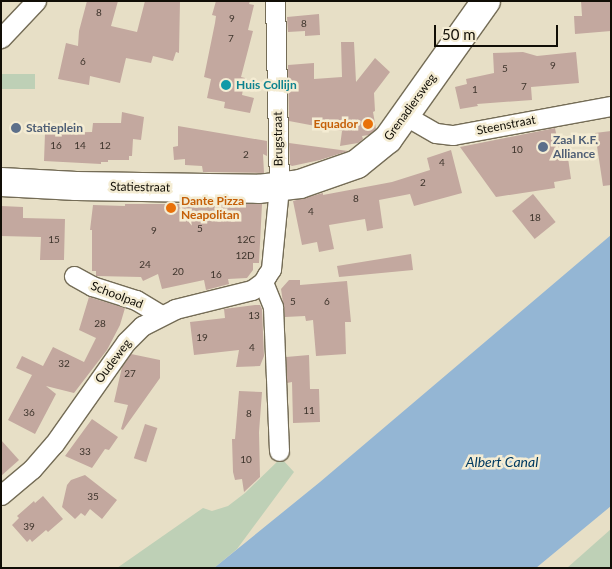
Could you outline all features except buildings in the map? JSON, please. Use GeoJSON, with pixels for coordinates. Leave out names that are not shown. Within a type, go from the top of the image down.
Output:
{"type":"FeatureCollection","features":[{"type":"Feature","properties":{"kind":"main road","name":"Grenadiersweg"},"geometry":{"type":"LineString","coordinates":[[279,188],[300,184],[357,164],[388,139],[486,1]]}},
{"type":"Feature","properties":{"kind":"main road","name":"Statiestraat"},"geometry":{"type":"LineString","coordinates":[[1,182],[76,186],[279,188]]}},
{"type":"Feature","properties":{"kind":"street"},"geometry":{"type":"LineString","coordinates":[[1,38],[36,1]]}},
{"type":"Feature","properties":{"kind":"street","name":"Brugstraat"},"geometry":{"type":"LineString","coordinates":[[275,1],[279,188]]}},
{"type":"Feature","properties":{"kind":"street","name":"Steenstraat"},"geometry":{"type":"LineString","coordinates":[[406,116],[436,133],[453,135],[611,106]]}},
{"type":"Feature","properties":{"kind":"street"},"geometry":{"type":"LineString","coordinates":[[279,188],[271,269],[263,282],[273,307],[279,451]]}},
{"type":"Feature","properties":{"kind":"street","name":"Schoolpad"},"geometry":{"type":"LineString","coordinates":[[74,276],[92,286],[136,300],[161,315]]}},
{"type":"Feature","properties":{"kind":"street","name":"Oudeweg"},"geometry":{"type":"LineString","coordinates":[[1,495],[32,469],[54,444],[126,342],[142,326],[175,309],[252,290],[263,282]]}},
{"type":"Feature","properties":{"kind":"green space"},"geometry":{"type":"Polygon","coordinates":[[[1,74],[35,74],[35,89],[1,89],[1,74]]]}},
{"type":"Feature","properties":{"kind":"green space"},"geometry":{"type":"Polygon","coordinates":[[[281,458],[294,472],[237,549],[214,568],[117,568],[203,508],[212,511],[228,506],[245,493],[281,458]]]}},
{"type":"Feature","properties":{"kind":"green space"},"geometry":{"type":"Polygon","coordinates":[[[611,529],[611,568],[567,568],[611,529]]]}},
{"type":"Feature","properties":{"kind":"water","name":"Albert Canal"},"geometry":{"type":"Polygon","coordinates":[[[611,235],[611,506],[536,568],[214,568],[320,482],[611,235]]]}},
{"type":"Feature","properties":{"kind":"place","name":"Huis Collijn"},"geometry":{"type":"Point","coordinates":[226,85]}},
{"type":"Feature","properties":{"kind":"place","name":"Equador"},"geometry":{"type":"Point","coordinates":[368,124]}},
{"type":"Feature","properties":{"kind":"place","name":"Statieplein"},"geometry":{"type":"Point","coordinates":[16,128]}},
{"type":"Feature","properties":{"kind":"place","name":"Zaal K.F. Alliance"},"geometry":{"type":"Point","coordinates":[543,147]}},
{"type":"Feature","properties":{"kind":"place","name":"Dante Pizza Neapolitan"},"geometry":{"type":"Point","coordinates":[171,208]}}]}
